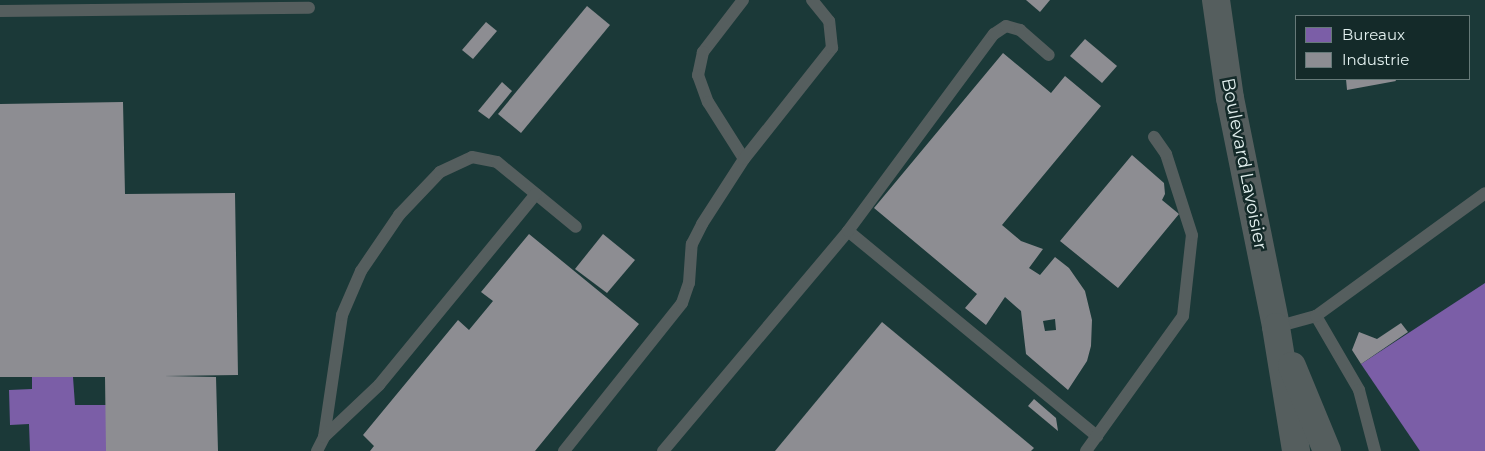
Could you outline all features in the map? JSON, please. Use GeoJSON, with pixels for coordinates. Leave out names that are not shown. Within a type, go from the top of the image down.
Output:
{"type":"FeatureCollection","features":[{"type":"Feature","properties":{"kind":"main road","name":"Boulevard Lavoisier"},"geometry":{"type":"LineString","coordinates":[[1216,0],[1230,98],[1276,327],[1289,443]]}},
{"type":"Feature","properties":{"kind":"main road","name":"Boulevard Lavoisier"},"geometry":{"type":"LineString","coordinates":[[1276,327],[1327,451]]}},
{"type":"Feature","properties":{"kind":"lane"},"geometry":{"type":"LineString","coordinates":[[743,0],[703,52],[698,75],[708,102],[744,159]]}},
{"type":"Feature","properties":{"kind":"lane"},"geometry":{"type":"LineString","coordinates":[[564,451],[682,302],[690,283],[692,244],[702,224],[744,159],[832,48],[828,21],[812,0]]}},
{"type":"Feature","properties":{"kind":"lane"},"geometry":{"type":"LineString","coordinates":[[0,11],[309,8]]}},
{"type":"Feature","properties":{"kind":"lane"},"geometry":{"type":"LineString","coordinates":[[663,451],[848,231],[994,34],[1006,26],[1020,30],[1049,55]]}},
{"type":"Feature","properties":{"kind":"lane"},"geometry":{"type":"LineString","coordinates":[[1086,451],[1183,316],[1192,235],[1166,154],[1154,138]]}},
{"type":"Feature","properties":{"kind":"lane"},"geometry":{"type":"LineString","coordinates":[[317,451],[324,437],[342,315],[361,271],[399,215],[440,172],[472,158],[496,162],[576,227]]}},
{"type":"Feature","properties":{"kind":"lane"},"geometry":{"type":"LineString","coordinates":[[1276,327],[1316,316],[1485,193]]}},
{"type":"Feature","properties":{"kind":"lane"},"geometry":{"type":"LineString","coordinates":[[324,437],[379,385],[536,194]]}},
{"type":"Feature","properties":{"kind":"lane"},"geometry":{"type":"LineString","coordinates":[[848,231],[1097,436]]}},
{"type":"Feature","properties":{"kind":"lane"},"geometry":{"type":"LineString","coordinates":[[1316,316],[1359,390],[1376,451]]}},
{"type":"Feature","properties":{"kind":"shaded area"},"geometry":{"type":"Polygon","coordinates":[[[0,0],[1485,0],[1485,451],[0,451],[0,0]]]}},
{"type":"Feature","properties":{"kind":"building: Bureaux"},"geometry":{"type":"Polygon","coordinates":[[[1485,283],[1485,451],[1420,451],[1361,364],[1485,283]]]}},
{"type":"Feature","properties":{"kind":"building: Bureaux"},"geometry":{"type":"Polygon","coordinates":[[[32,376],[73,377],[75,405],[106,405],[106,451],[30,451],[29,424],[10,425],[9,390],[32,389],[32,376]]]}},
{"type":"Feature","properties":{"kind":"building: Industrie"},"geometry":{"type":"Polygon","coordinates":[[[1026,0],[1050,0],[1040,12],[1026,0]]]}},
{"type":"Feature","properties":{"kind":"building: Industrie"},"geometry":{"type":"Polygon","coordinates":[[[587,6],[610,25],[521,133],[498,114],[587,6]]]}},
{"type":"Feature","properties":{"kind":"building: Industrie"},"geometry":{"type":"Polygon","coordinates":[[[486,22],[497,31],[473,59],[462,50],[486,22]]]}},
{"type":"Feature","properties":{"kind":"building: Industrie"},"geometry":{"type":"Polygon","coordinates":[[[1085,39],[1117,66],[1102,83],[1070,56],[1085,39]]]}},
{"type":"Feature","properties":{"kind":"building: Industrie"},"geometry":{"type":"Polygon","coordinates":[[[1003,53],[1051,93],[1065,76],[1101,106],[1002,225],[1021,241],[1043,249],[1029,268],[1040,275],[1055,257],[1069,268],[1085,291],[1092,320],[1091,346],[1087,361],[1068,390],[1026,354],[1021,311],[1005,297],[986,325],[965,308],[977,294],[874,208],[1003,53]],[[1055,319],[1043,321],[1045,331],[1056,330],[1055,319]]]}},
{"type":"Feature","properties":{"kind":"building: Industrie"},"geometry":{"type":"Polygon","coordinates":[[[1346,80],[1396,81],[1347,90],[1346,80]]]}},
{"type":"Feature","properties":{"kind":"building: Industrie"},"geometry":{"type":"Polygon","coordinates":[[[502,82],[512,91],[489,119],[478,111],[502,82]]]}},
{"type":"Feature","properties":{"kind":"building: Industrie"},"geometry":{"type":"Polygon","coordinates":[[[123,102],[125,194],[235,193],[238,375],[164,376],[216,377],[218,451],[106,451],[105,377],[0,377],[0,104],[123,102]]]}},
{"type":"Feature","properties":{"kind":"building: Industrie"},"geometry":{"type":"Polygon","coordinates":[[[1132,155],[1164,183],[1165,194],[1162,200],[1179,214],[1118,288],[1060,241],[1132,155]]]}},
{"type":"Feature","properties":{"kind":"building: Industrie"},"geometry":{"type":"Polygon","coordinates":[[[529,234],[639,324],[535,451],[370,451],[374,446],[363,435],[458,320],[469,330],[493,301],[481,292],[529,234]]]}},
{"type":"Feature","properties":{"kind":"building: Industrie"},"geometry":{"type":"Polygon","coordinates":[[[603,234],[635,260],[607,293],[575,269],[603,234]]]}},
{"type":"Feature","properties":{"kind":"building: Industrie"},"geometry":{"type":"Polygon","coordinates":[[[882,322],[1034,448],[1031,451],[775,451],[882,322]]]}},
{"type":"Feature","properties":{"kind":"building: Industrie"},"geometry":{"type":"Polygon","coordinates":[[[1401,323],[1408,332],[1361,364],[1352,350],[1359,332],[1377,339],[1401,323]]]}},
{"type":"Feature","properties":{"kind":"building: Industrie"},"geometry":{"type":"Polygon","coordinates":[[[1034,399],[1056,418],[1058,431],[1028,406],[1034,399]]]}}]}
